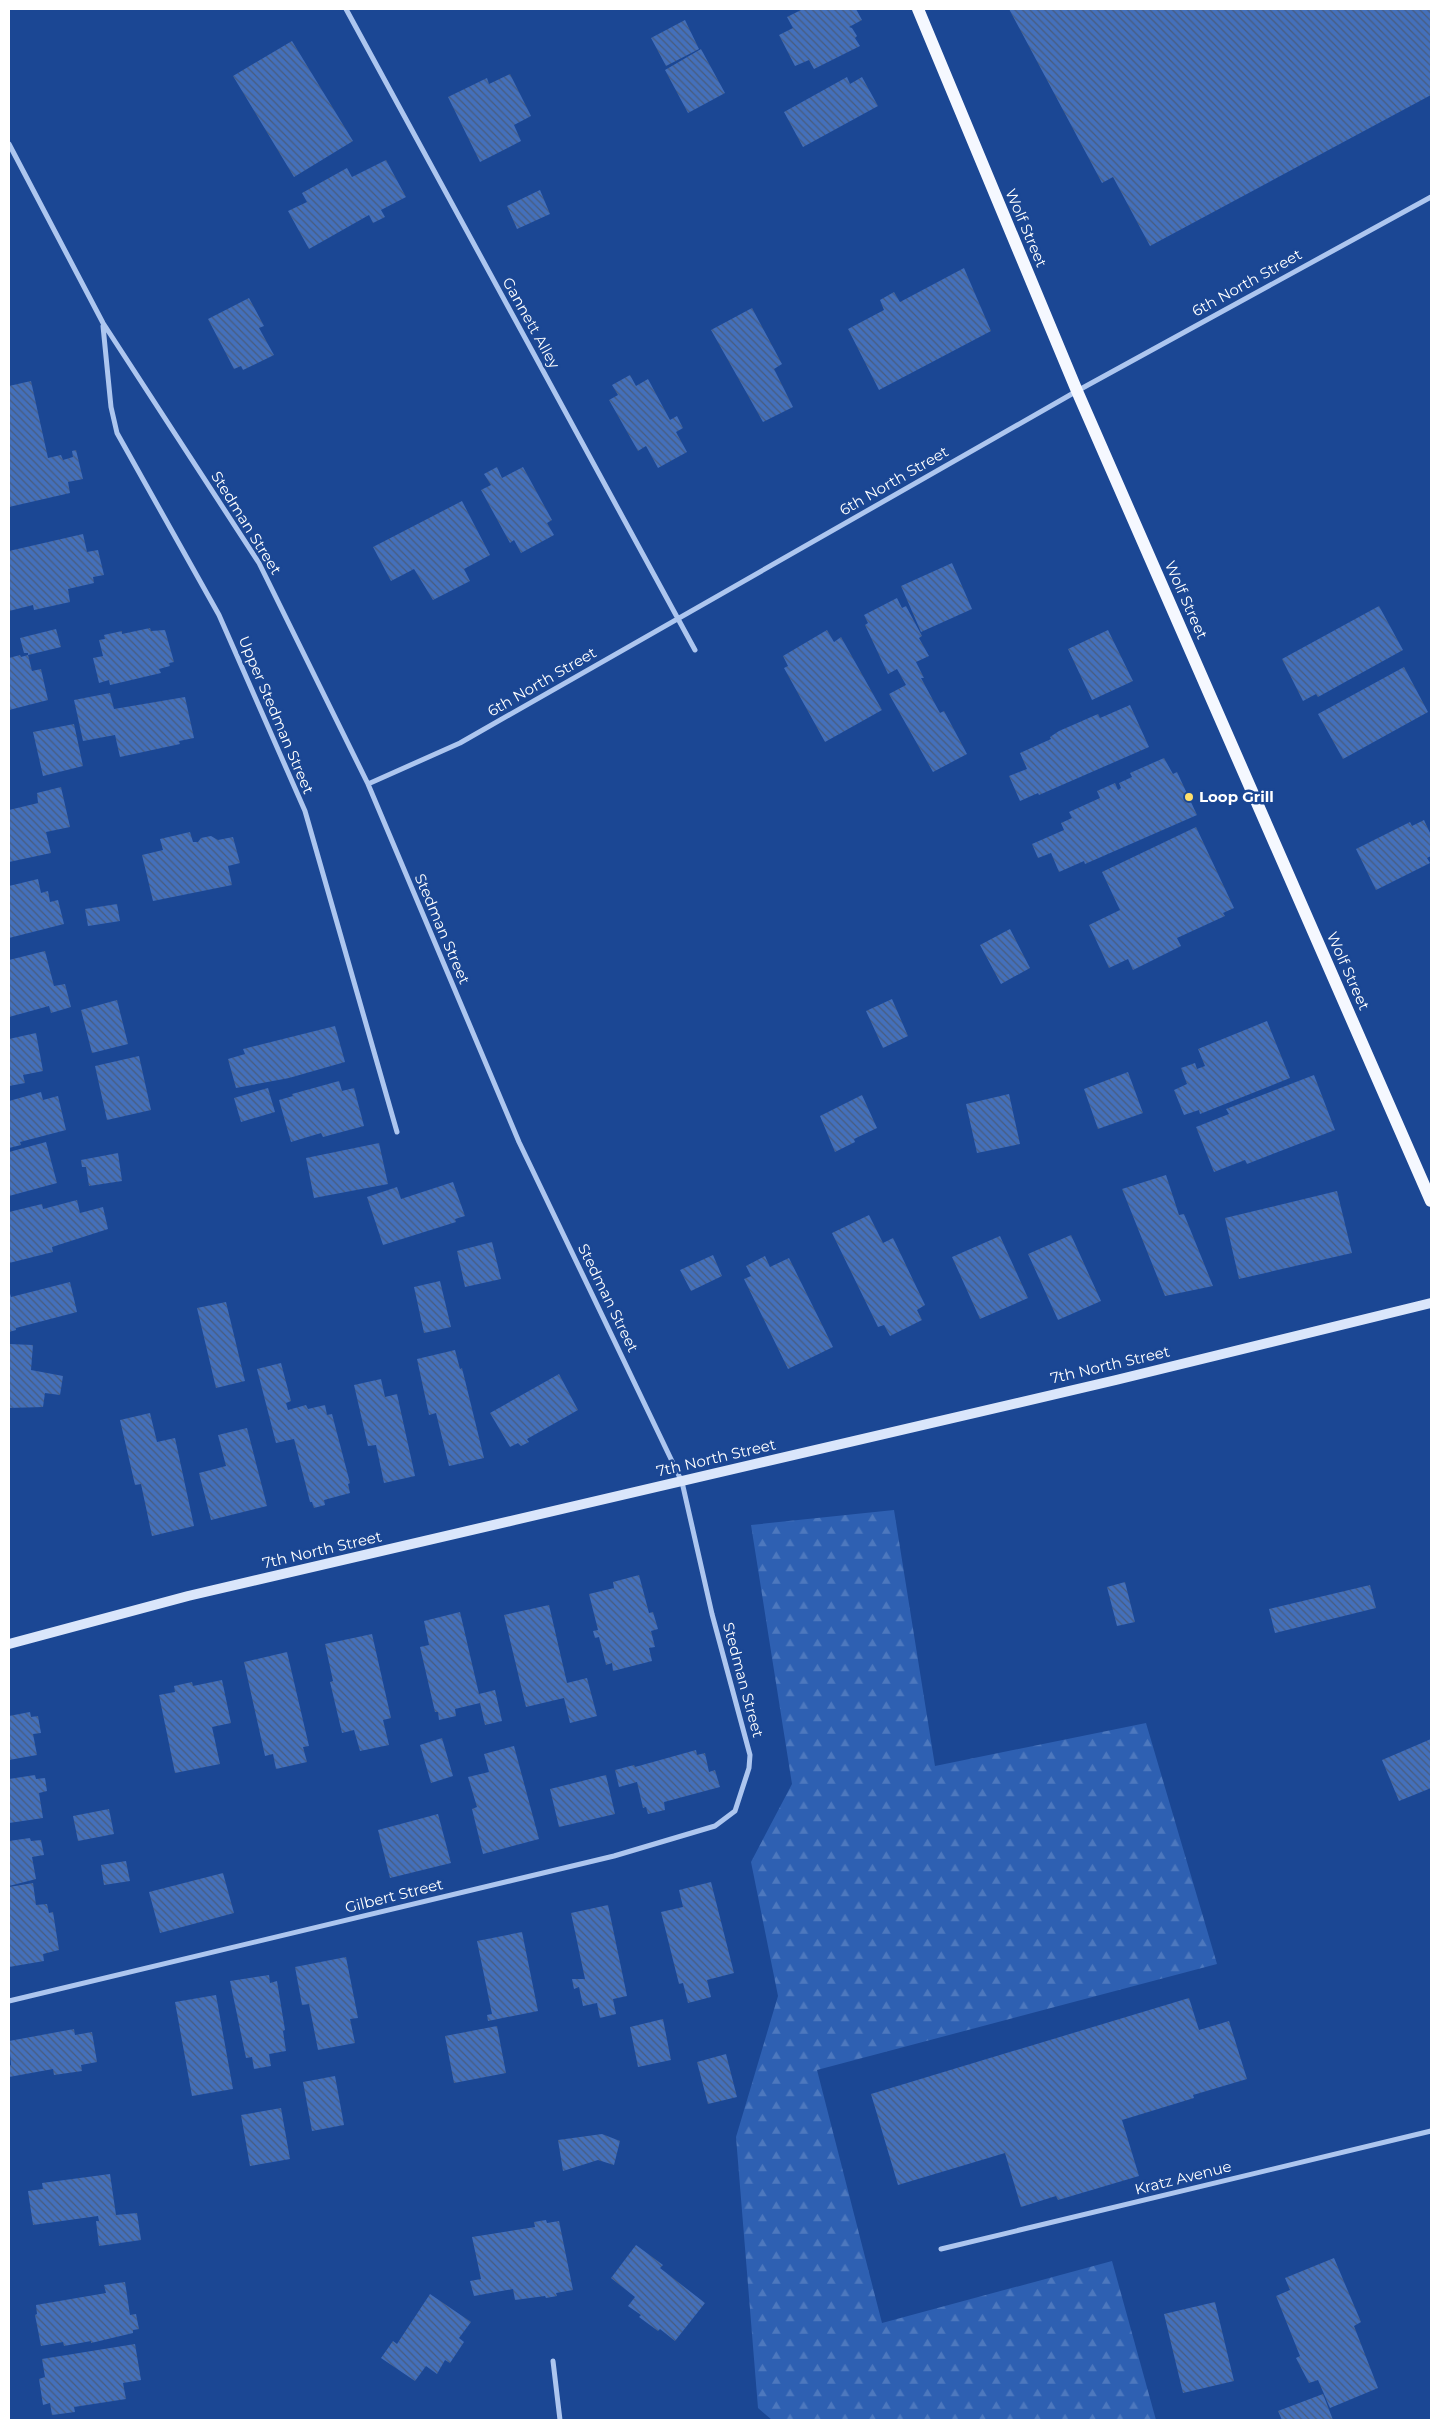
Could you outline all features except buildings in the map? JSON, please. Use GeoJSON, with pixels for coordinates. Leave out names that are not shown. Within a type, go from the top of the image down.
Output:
{"type":"FeatureCollection","features":[{"type":"Feature","properties":{"kind":"main road","name":"Wolf Street"},"geometry":{"type":"LineString","coordinates":[[918,9],[1077,391],[1431,1201]]}},
{"type":"Feature","properties":{"kind":"street","name":"Gannett Alley"},"geometry":{"type":"LineString","coordinates":[[346,9],[695,650]]}},
{"type":"Feature","properties":{"kind":"street","name":"Stedman Street"},"geometry":{"type":"LineString","coordinates":[[9,144],[103,323],[259,563],[368,784],[519,1142],[682,1482],[712,1614],[750,1755],[749,1768]]}},
{"type":"Feature","properties":{"kind":"street","name":"6th North Street"},"geometry":{"type":"LineString","coordinates":[[368,784],[460,743],[1077,391],[1431,197]]}},
{"type":"Feature","properties":{"kind":"street","name":"Upper Stedman Street"},"geometry":{"type":"LineString","coordinates":[[103,323],[111,407],[117,432],[220,614],[305,811],[397,1132]]}},
{"type":"Feature","properties":{"kind":"street","name":"7th North Street"},"geometry":{"type":"LineString","coordinates":[[9,1644],[188,1596],[682,1482],[1431,1303]]}},
{"type":"Feature","properties":{"kind":"street","name":"Gilbert Street"},"geometry":{"type":"LineString","coordinates":[[9,2001],[614,1856],[715,1826],[735,1811],[749,1768]]}},
{"type":"Feature","properties":{"kind":"street","name":"Kratz Avenue"},"geometry":{"type":"LineString","coordinates":[[941,2249],[1431,2131]]}},
{"type":"Feature","properties":{"kind":"street"},"geometry":{"type":"LineString","coordinates":[[552,2361],[560,2420]]}},
{"type":"Feature","properties":{"kind":"green space"},"geometry":{"type":"Polygon","coordinates":[[[894,1510],[935,1766],[1146,1723],[1217,1964],[817,2070],[882,2323],[1112,2261],[1156,2420],[772,2420],[758,2408],[736,2137],[778,1996],[751,1862],[792,1784],[751,1525],[894,1510]]]}},
{"type":"Feature","properties":{"kind":"place","name":"Loop Grill"},"geometry":{"type":"Point","coordinates":[1189,797]}}]}
